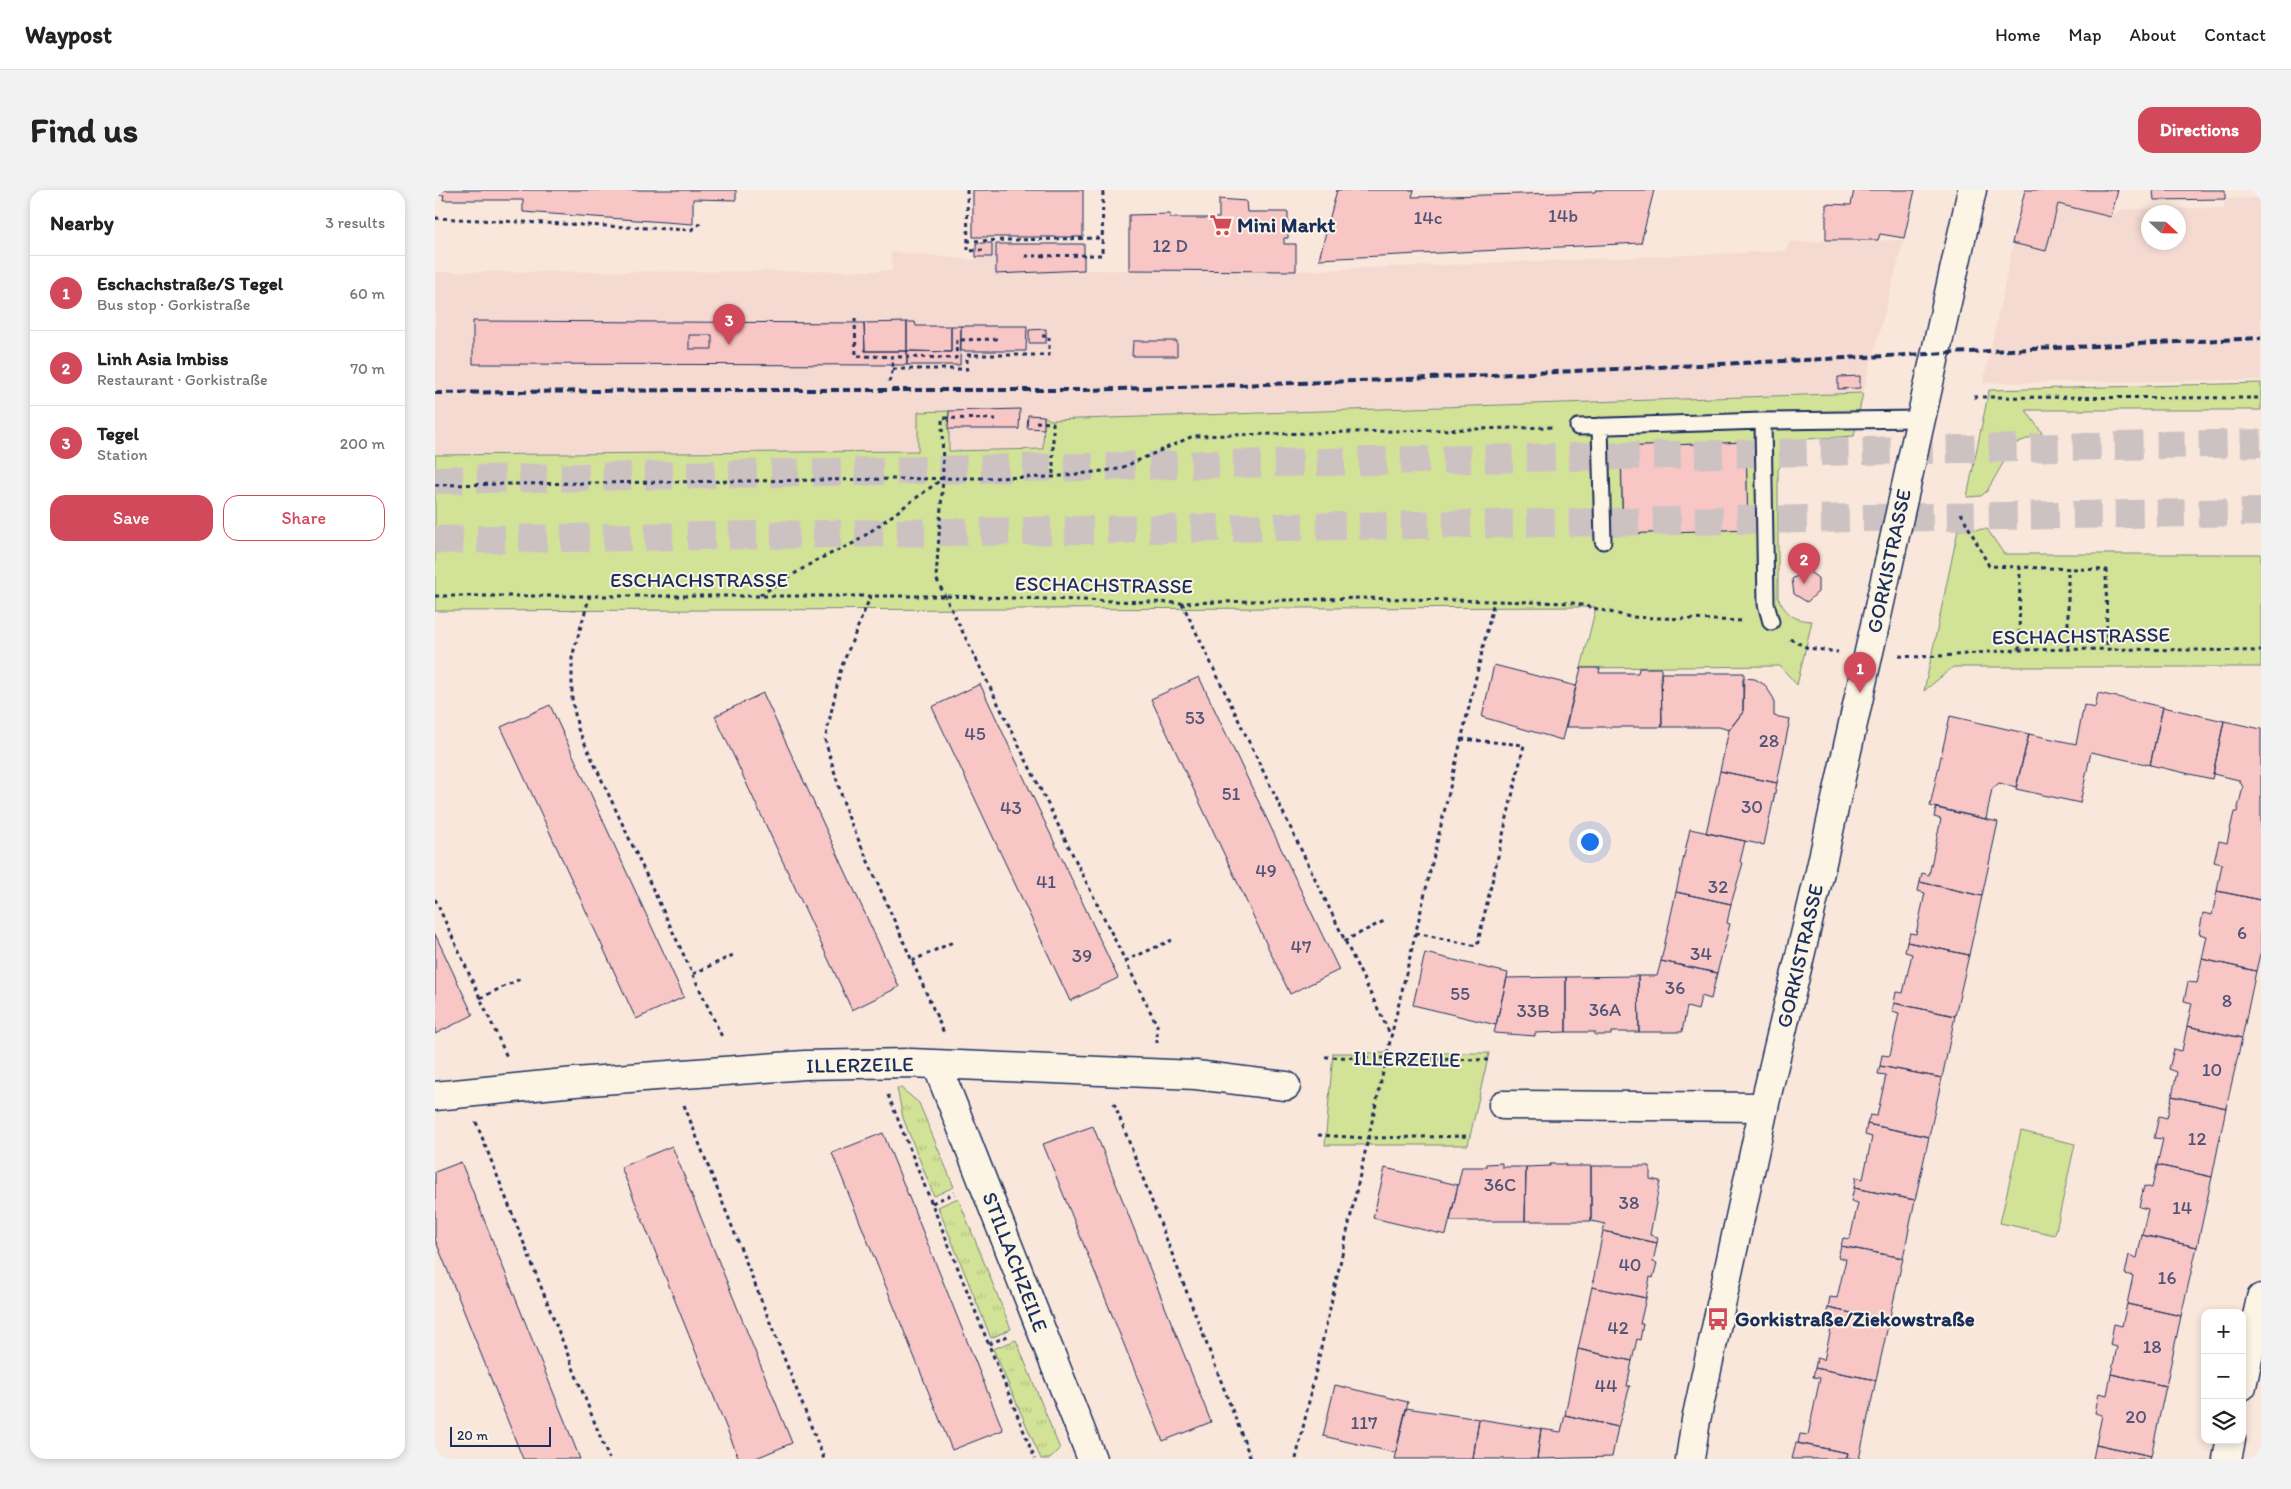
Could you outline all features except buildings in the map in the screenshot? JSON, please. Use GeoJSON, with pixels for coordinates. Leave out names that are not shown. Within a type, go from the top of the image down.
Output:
{"type":"FeatureCollection","features":[{"type":"Feature","properties":{"kind":"street","name":"GORKISTRASSE"},"geometry":{"type":"LineString","coordinates":[[1691,1459],[1696,1420],[1764,1107],[1819,876],[1972,190]]}},
{"type":"Feature","properties":{"kind":"street","name":"ILLERZEILE"},"geometry":{"type":"LineString","coordinates":[[435,1096],[575,1082],[805,1065],[937,1065],[1196,1075],[1286,1086]]}},
{"type":"Feature","properties":{"kind":"street","name":"STILLACHZEILE"},"geometry":{"type":"LineString","coordinates":[[937,1065],[1092,1459]]}},
{"type":"Feature","properties":{"kind":"street"},"geometry":{"type":"LineString","coordinates":[[1503,1105],[1764,1107]]}},
{"type":"Feature","properties":{"kind":"street"},"geometry":{"type":"LineString","coordinates":[[2246,1367],[2261,1298]]}},
{"type":"Feature","properties":{"kind":"street"},"geometry":{"type":"LineString","coordinates":[[2227,1459],[2230,1444]]}},
{"type":"Feature","properties":{"kind":"lane"},"geometry":{"type":"LineString","coordinates":[[1578,427],[1763,421],[1920,419]]}},
{"type":"Feature","properties":{"kind":"lane"},"geometry":{"type":"LineString","coordinates":[[1763,421],[1766,604],[1771,622]]}},
{"type":"Feature","properties":{"kind":"lane"},"geometry":{"type":"LineString","coordinates":[[1600,426],[1603,541]]}},
{"type":"Feature","properties":{"kind":"path"},"geometry":{"type":"LineString","coordinates":[[967,190],[968,251],[984,250]]}},
{"type":"Feature","properties":{"kind":"path"},"geometry":{"type":"LineString","coordinates":[[1025,256],[1102,255],[1103,190]]}},
{"type":"Feature","properties":{"kind":"path"},"geometry":{"type":"LineString","coordinates":[[435,218],[691,230],[702,222]]}},
{"type":"Feature","properties":{"kind":"path"},"geometry":{"type":"LineString","coordinates":[[967,241],[1102,238]]}},
{"type":"Feature","properties":{"kind":"path"},"geometry":{"type":"LineString","coordinates":[[855,318],[856,356],[956,358],[957,340],[997,339]]}},
{"type":"Feature","properties":{"kind":"path"},"geometry":{"type":"LineString","coordinates":[[893,370],[967,369],[967,355],[1049,355],[1049,336],[1038,336]]}},
{"type":"Feature","properties":{"kind":"path"},"geometry":{"type":"LineString","coordinates":[[889,382],[893,370],[892,357]]}},
{"type":"Feature","properties":{"kind":"path"},"geometry":{"type":"LineString","coordinates":[[1974,397],[2261,398]]}},
{"type":"Feature","properties":{"kind":"path"},"geometry":{"type":"LineString","coordinates":[[996,419],[942,418],[943,478],[936,578],[1157,1025],[1157,1046]]}},
{"type":"Feature","properties":{"kind":"path"},"geometry":{"type":"LineString","coordinates":[[1036,422],[1053,422],[1053,477]]}},
{"type":"Feature","properties":{"kind":"path"},"geometry":{"type":"LineString","coordinates":[[435,485],[1053,477],[1119,470],[1193,436],[1578,427]]}},
{"type":"Feature","properties":{"kind":"path"},"geometry":{"type":"LineString","coordinates":[[759,595],[815,561],[856,542],[943,478]]}},
{"type":"Feature","properties":{"kind":"path"},"geometry":{"type":"LineString","coordinates":[[1961,513],[1989,566],[2106,570],[2107,649]]}},
{"type":"Feature","properties":{"kind":"path"},"geometry":{"type":"LineString","coordinates":[[2019,650],[2020,567]]}},
{"type":"Feature","properties":{"kind":"path"},"geometry":{"type":"LineString","coordinates":[[2068,568],[2068,649]]}},
{"type":"Feature","properties":{"kind":"path"},"geometry":{"type":"LineString","coordinates":[[590,595],[572,657],[572,699],[578,729],[725,1044]]}},
{"type":"Feature","properties":{"kind":"path","name":"ESCHACHSTRASSE"},"geometry":{"type":"LineString","coordinates":[[435,596],[944,596],[1182,603],[1361,598],[1573,603],[1630,617],[1771,622]]}},
{"type":"Feature","properties":{"kind":"path"},"geometry":{"type":"LineString","coordinates":[[871,596],[841,668],[825,740],[847,814],[947,1039]]}},
{"type":"Feature","properties":{"kind":"path"},"geometry":{"type":"LineString","coordinates":[[1296,1459],[1391,1037],[1494,601]]}},
{"type":"Feature","properties":{"kind":"path"},"geometry":{"type":"LineString","coordinates":[[1182,603],[1391,1037]]}},
{"type":"Feature","properties":{"kind":"path"},"geometry":{"type":"LineString","coordinates":[[1771,622],[1790,639],[1808,648],[1847,652]]}},
{"type":"Feature","properties":{"kind":"path","name":"ESCHACHSTRASSE"},"geometry":{"type":"LineString","coordinates":[[1901,656],[1919,658],[2019,650],[2068,649],[2261,651]]}},
{"type":"Feature","properties":{"kind":"path"},"geometry":{"type":"LineString","coordinates":[[1416,933],[1477,946],[1524,745],[1461,739]]}},
{"type":"Feature","properties":{"kind":"path"},"geometry":{"type":"LineString","coordinates":[[435,899],[508,1060]]}},
{"type":"Feature","properties":{"kind":"path"},"geometry":{"type":"LineString","coordinates":[[1344,940],[1384,921]]}},
{"type":"Feature","properties":{"kind":"path"},"geometry":{"type":"LineString","coordinates":[[1125,961],[1172,940]]}},
{"type":"Feature","properties":{"kind":"path"},"geometry":{"type":"LineString","coordinates":[[912,961],[953,942]]}},
{"type":"Feature","properties":{"kind":"path"},"geometry":{"type":"LineString","coordinates":[[693,974],[733,955]]}},
{"type":"Feature","properties":{"kind":"path"},"geometry":{"type":"LineString","coordinates":[[480,998],[520,979]]}},
{"type":"Feature","properties":{"kind":"path","name":"ILLERZEILE"},"geometry":{"type":"LineString","coordinates":[[1325,1057],[1488,1060]]}},
{"type":"Feature","properties":{"kind":"path"},"geometry":{"type":"LineString","coordinates":[[887,1094],[1035,1459]]}},
{"type":"Feature","properties":{"kind":"path"},"geometry":{"type":"LineString","coordinates":[[1112,1098],[1251,1459]]}},
{"type":"Feature","properties":{"kind":"path"},"geometry":{"type":"LineString","coordinates":[[683,1102],[824,1459]]}},
{"type":"Feature","properties":{"kind":"path"},"geometry":{"type":"LineString","coordinates":[[475,1119],[609,1459]]}},
{"type":"Feature","properties":{"kind":"path"},"geometry":{"type":"LineString","coordinates":[[1318,1135],[1368,1138],[1470,1136]]}},
{"type":"Feature","properties":{"kind":"path"},"geometry":{"type":"LineString","coordinates":[[932,1202],[960,1190]]}},
{"type":"Feature","properties":{"kind":"path"},"geometry":{"type":"LineString","coordinates":[[989,1344],[1017,1332]]}},
{"type":"Feature","properties":{"kind":"shaded area"},"geometry":{"type":"Polygon","coordinates":[[[2025,190],[2118,190],[2112,216],[2123,209],[2141,209],[2141,250],[2186,250],[2186,208],[2224,208],[2225,199],[2261,198],[2261,380],[1983,383],[2025,190]]]}},
{"type":"Feature","properties":{"kind":"shaded area"},"geometry":{"type":"Polygon","coordinates":[[[1904,240],[1863,393],[1050,420],[1045,416],[1044,449],[949,451],[948,411],[918,412],[919,451],[435,455],[435,272],[892,271],[891,252],[975,260],[976,243],[992,243],[996,247],[1084,244],[1085,270],[1296,271],[1786,251],[1789,242],[1904,240]]]}},
{"type":"Feature","properties":{"kind":"green space"},"geometry":{"type":"Polygon","coordinates":[[[2261,383],[2261,410],[2026,410],[2042,433],[2014,444],[1987,491],[1981,496],[1967,497],[1989,390],[2261,383]]]}},
{"type":"Feature","properties":{"kind":"green space"},"geometry":{"type":"Polygon","coordinates":[[[1863,393],[1854,436],[1808,439],[1789,449],[1778,470],[1778,598],[1792,616],[1812,621],[1797,685],[1780,666],[1581,668],[1596,607],[435,611],[435,455],[918,451],[918,412],[949,411],[949,451],[1043,449],[1044,416],[1050,420],[1863,393]],[[1746,442],[1621,447],[1622,534],[1748,529],[1746,442]]]}},
{"type":"Feature","properties":{"kind":"green space"},"geometry":{"type":"Polygon","coordinates":[[[1987,529],[2004,554],[2261,554],[2261,667],[1953,667],[1924,691],[1958,530],[1987,529]]]}},
{"type":"Feature","properties":{"kind":"green space"},"geometry":{"type":"Polygon","coordinates":[[[1333,1053],[1489,1053],[1468,1145],[1325,1145],[1333,1053]]]}},
{"type":"Feature","properties":{"kind":"green space"},"geometry":{"type":"Polygon","coordinates":[[[897,1088],[901,1088],[919,1103],[954,1187],[934,1196],[903,1118],[897,1088]]]}},
{"type":"Feature","properties":{"kind":"green space"},"geometry":{"type":"Polygon","coordinates":[[[2021,1131],[2075,1144],[2055,1235],[2000,1223],[2021,1131]]]}},
{"type":"Feature","properties":{"kind":"green space"},"geometry":{"type":"Polygon","coordinates":[[[958,1198],[1011,1329],[991,1338],[938,1207],[958,1198]]]}},
{"type":"Feature","properties":{"kind":"green space"},"geometry":{"type":"Polygon","coordinates":[[[1016,1340],[1060,1449],[1050,1459],[1041,1459],[993,1349],[1016,1340]]]}},
{"type":"Feature","properties":{"kind":"tunnel"},"geometry":{"type":"LineString","coordinates":[[435,480],[2261,443]]}},
{"type":"Feature","properties":{"kind":"tunnel"},"geometry":{"type":"LineString","coordinates":[[435,540],[2261,512]]}},
{"type":"Feature","properties":{"kind":"railway"},"geometry":{"type":"LineString","coordinates":[[435,393],[679,390],[1086,390],[1387,380],[2261,338]]}},
{"type":"Feature","properties":{"kind":"place","name":"Mini Markt"},"geometry":{"type":"Point","coordinates":[1221,225]}},
{"type":"Feature","properties":{"kind":"place","name":"Tegel"},"geometry":{"type":"Point","coordinates":[729,345]}},
{"type":"Feature","properties":{"kind":"place","name":"Linh Asia Imbiss"},"geometry":{"type":"Point","coordinates":[1804,584]}},
{"type":"Feature","properties":{"kind":"place","name":"Eschachstraße/S Tegel"},"geometry":{"type":"Point","coordinates":[1860,693]}},
{"type":"Feature","properties":{"kind":"place","name":"Gorkistraße/Ziekowstraße"},"geometry":{"type":"Point","coordinates":[1718,1319]}}]}
